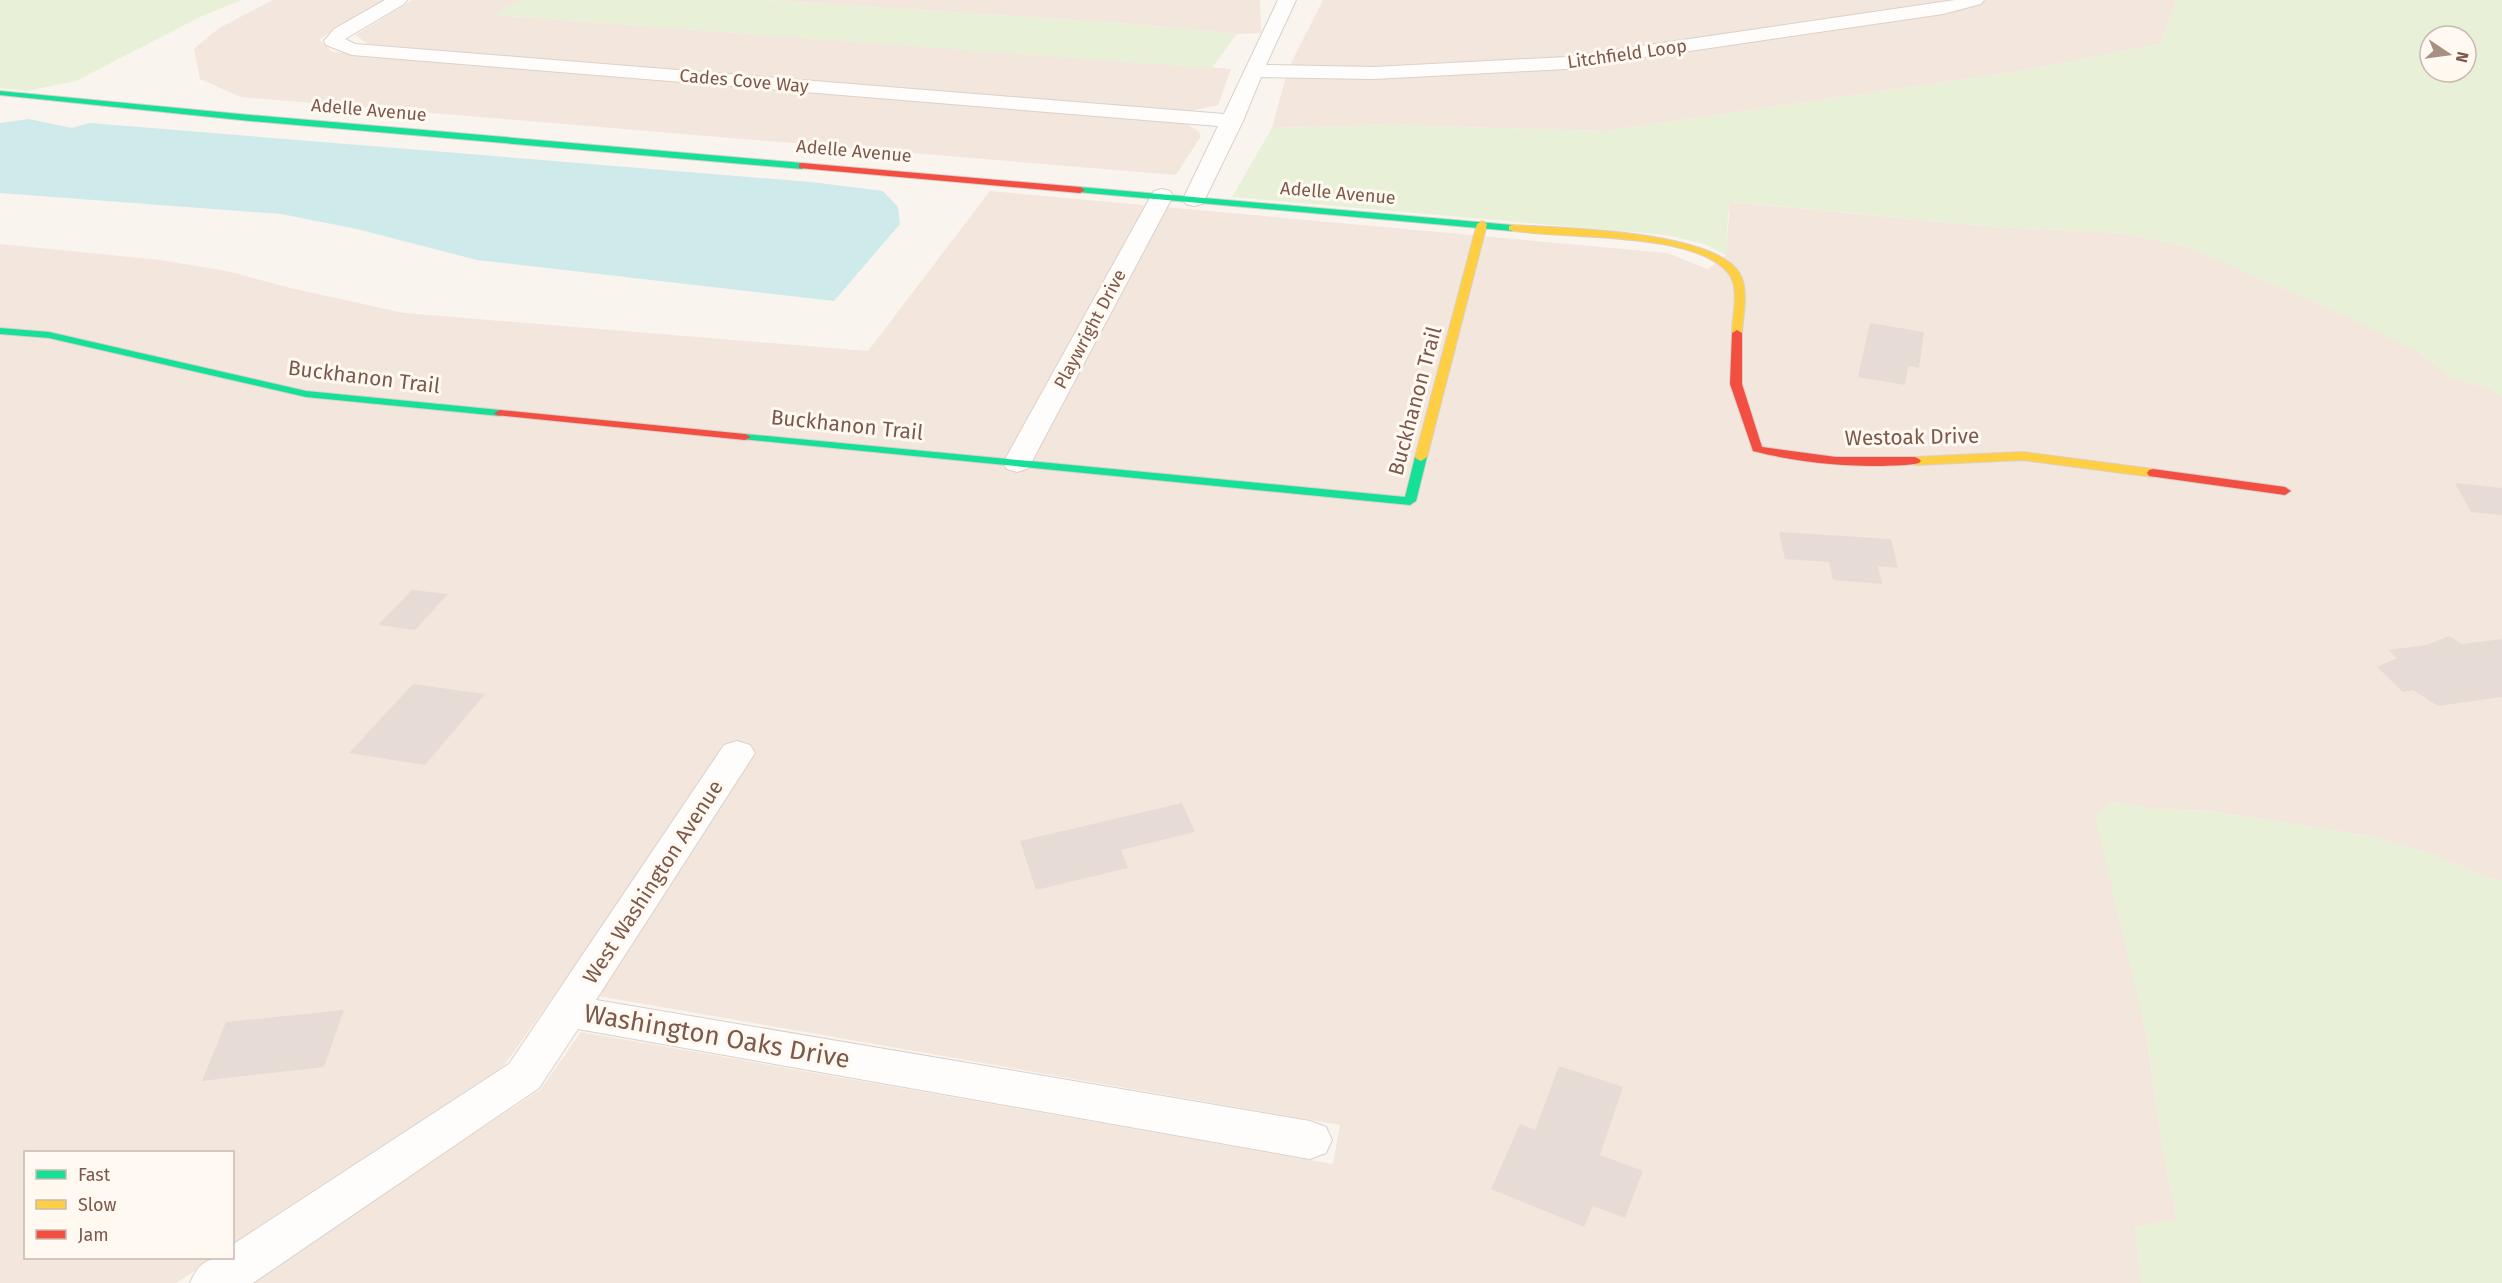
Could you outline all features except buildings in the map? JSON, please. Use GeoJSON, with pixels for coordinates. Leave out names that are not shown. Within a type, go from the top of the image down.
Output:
{"type":"FeatureCollection","features":[{"type":"Feature","properties":{"kind":"street","name":"Cades Cove Way"},"geometry":{"type":"LineString","coordinates":[[398,0],[341,33],[333,41],[352,49],[1233,121]]}},
{"type":"Feature","properties":{"kind":"street"},"geometry":{"type":"LineString","coordinates":[[1194,198],[1233,121],[1253,71],[1287,0]]}},
{"type":"Feature","properties":{"kind":"street"},"geometry":{"type":"LineString","coordinates":[[1240,147],[1304,0]]}},
{"type":"Feature","properties":{"kind":"street","name":"Litchfield Loop"},"geometry":{"type":"LineString","coordinates":[[1253,71],[1274,73],[1374,72],[1566,63],[1943,9],[1975,0]]}},
{"type":"Feature","properties":{"kind":"street","name":"Adelle Avenue"},"geometry":{"type":"LineString","coordinates":[[0,93],[286,121],[1194,198],[1665,241],[1703,252]]}},
{"type":"Feature","properties":{"kind":"street"},"geometry":{"type":"LineString","coordinates":[[1216,201],[1226,179]]}},
{"type":"Feature","properties":{"kind":"street","name":"Playwright Drive"},"geometry":{"type":"LineString","coordinates":[[1017,463],[1162,196]]}},
{"type":"Feature","properties":{"kind":"street","name":"Buckhanon Trail"},"geometry":{"type":"LineString","coordinates":[[0,331],[49,335],[306,394],[1410,501],[1482,224]]}},
{"type":"Feature","properties":{"kind":"street","name":"Westoak Drive"},"geometry":{"type":"LineString","coordinates":[[1703,252],[1723,261],[1734,272],[1738,281],[1736,384],[1757,449],[1783,455],[1875,463],[2023,456],[2285,491]]}},
{"type":"Feature","properties":{"kind":"street","name":"West Washington Avenue"},"geometry":{"type":"LineString","coordinates":[[569,1011],[737,753]]}},
{"type":"Feature","properties":{"kind":"street","name":"Washington Oaks Drive"},"geometry":{"type":"LineString","coordinates":[[214,1283],[524,1076],[569,1011],[1310,1140]]}},
{"type":"Feature","properties":{"kind":"shaded area"},"geometry":{"type":"Polygon","coordinates":[[[273,0],[386,0],[319,39],[332,52],[1153,119],[1187,124],[1198,131],[1201,136],[1176,175],[241,97],[200,79],[194,49],[219,28],[273,0]]]}},
{"type":"Feature","properties":{"kind":"shaded area"},"geometry":{"type":"Polygon","coordinates":[[[413,0],[521,0],[496,15],[1231,69],[1218,105],[1191,111],[709,74],[368,44],[355,35],[413,0]]]}},
{"type":"Feature","properties":{"kind":"shaded area"},"geometry":{"type":"Polygon","coordinates":[[[765,0],[1260,0],[1261,33],[1237,34],[1119,23],[765,0]]]}},
{"type":"Feature","properties":{"kind":"shaded area"},"geometry":{"type":"Polygon","coordinates":[[[1323,0],[2177,0],[2160,44],[2023,71],[1605,131],[1390,125],[1272,128],[1288,69],[1323,0]]]}},
{"type":"Feature","properties":{"kind":"shaded area"},"geometry":{"type":"Polygon","coordinates":[[[990,191],[1667,253],[1708,269],[1726,255],[1730,202],[2000,227],[2123,233],[2189,247],[2353,319],[2419,352],[2450,377],[2492,389],[2502,397],[2502,881],[2487,878],[2432,854],[2368,836],[2209,811],[2152,809],[2113,802],[2163,1149],[2177,1219],[2135,1228],[2142,1283],[252,1283],[541,1089],[581,1032],[1333,1164],[1340,1125],[558,989],[503,1067],[234,1245],[234,1151],[24,1151],[24,1259],[213,1259],[176,1283],[0,1283],[0,244],[160,260],[227,271],[286,287],[404,313],[868,351],[990,191]]]}},
{"type":"Feature","properties":{"kind":"green space"},"geometry":{"type":"Polygon","coordinates":[[[0,0],[242,0],[202,16],[76,81],[27,91],[0,88],[0,0]]]}},
{"type":"Feature","properties":{"kind":"green space"},"geometry":{"type":"Polygon","coordinates":[[[521,0],[765,0],[1119,23],[1237,34],[1212,68],[495,15],[521,0]]]}},
{"type":"Feature","properties":{"kind":"green space"},"geometry":{"type":"Polygon","coordinates":[[[2177,0],[2502,0],[2502,397],[2492,389],[2450,377],[2419,352],[2353,319],[2189,247],[2123,233],[2000,227],[1731,202],[1726,255],[1704,244],[1666,235],[1232,197],[1272,128],[1390,125],[1605,131],[2023,71],[2160,44],[2177,0]]]}},
{"type":"Feature","properties":{"kind":"green space"},"geometry":{"type":"Polygon","coordinates":[[[2113,802],[2152,809],[2209,811],[2368,836],[2432,854],[2487,878],[2502,881],[2502,1283],[2142,1283],[2135,1228],[2177,1219],[2163,1149],[2147,1037],[2095,816],[2113,802]]]}},
{"type":"Feature","properties":{"kind":"water"},"geometry":{"type":"Polygon","coordinates":[[[29,119],[72,128],[90,123],[811,182],[883,191],[898,207],[900,224],[834,301],[477,260],[357,229],[281,214],[0,193],[0,123],[29,119]]]}},
{"type":"Feature","properties":{"kind":"traffic: fast"},"geometry":{"type":"LineString","coordinates":[[0,93],[250,118],[802,166]]}},
{"type":"Feature","properties":{"kind":"traffic: fast"},"geometry":{"type":"LineString","coordinates":[[1080,190],[1512,228]]}},
{"type":"Feature","properties":{"kind":"traffic: fast"},"geometry":{"type":"LineString","coordinates":[[0,331],[49,335],[306,394],[500,413]]}},
{"type":"Feature","properties":{"kind":"traffic: fast"},"geometry":{"type":"LineString","coordinates":[[745,437],[1410,501],[1421,457]]}},
{"type":"Feature","properties":{"kind":"traffic: slow"},"geometry":{"type":"LineString","coordinates":[[1421,457],[1482,224]]}},
{"type":"Feature","properties":{"kind":"traffic: slow"},"geometry":{"type":"LineString","coordinates":[[1512,228],[1596,233],[1665,242],[1695,250],[1719,260],[1734,273],[1737,279],[1739,294],[1737,333]]}},
{"type":"Feature","properties":{"kind":"traffic: slow"},"geometry":{"type":"LineString","coordinates":[[1915,461],[2023,456],[2153,473]]}},
{"type":"Feature","properties":{"kind":"traffic: jam"},"geometry":{"type":"LineString","coordinates":[[802,166],[1080,190]]}},
{"type":"Feature","properties":{"kind":"traffic: jam"},"geometry":{"type":"LineString","coordinates":[[1737,333],[1736,384],[1757,449],[1836,461],[1915,461]]}},
{"type":"Feature","properties":{"kind":"traffic: jam"},"geometry":{"type":"LineString","coordinates":[[500,413],[745,437]]}},
{"type":"Feature","properties":{"kind":"traffic: jam"},"geometry":{"type":"LineString","coordinates":[[2153,473],[2285,491]]}}]}
